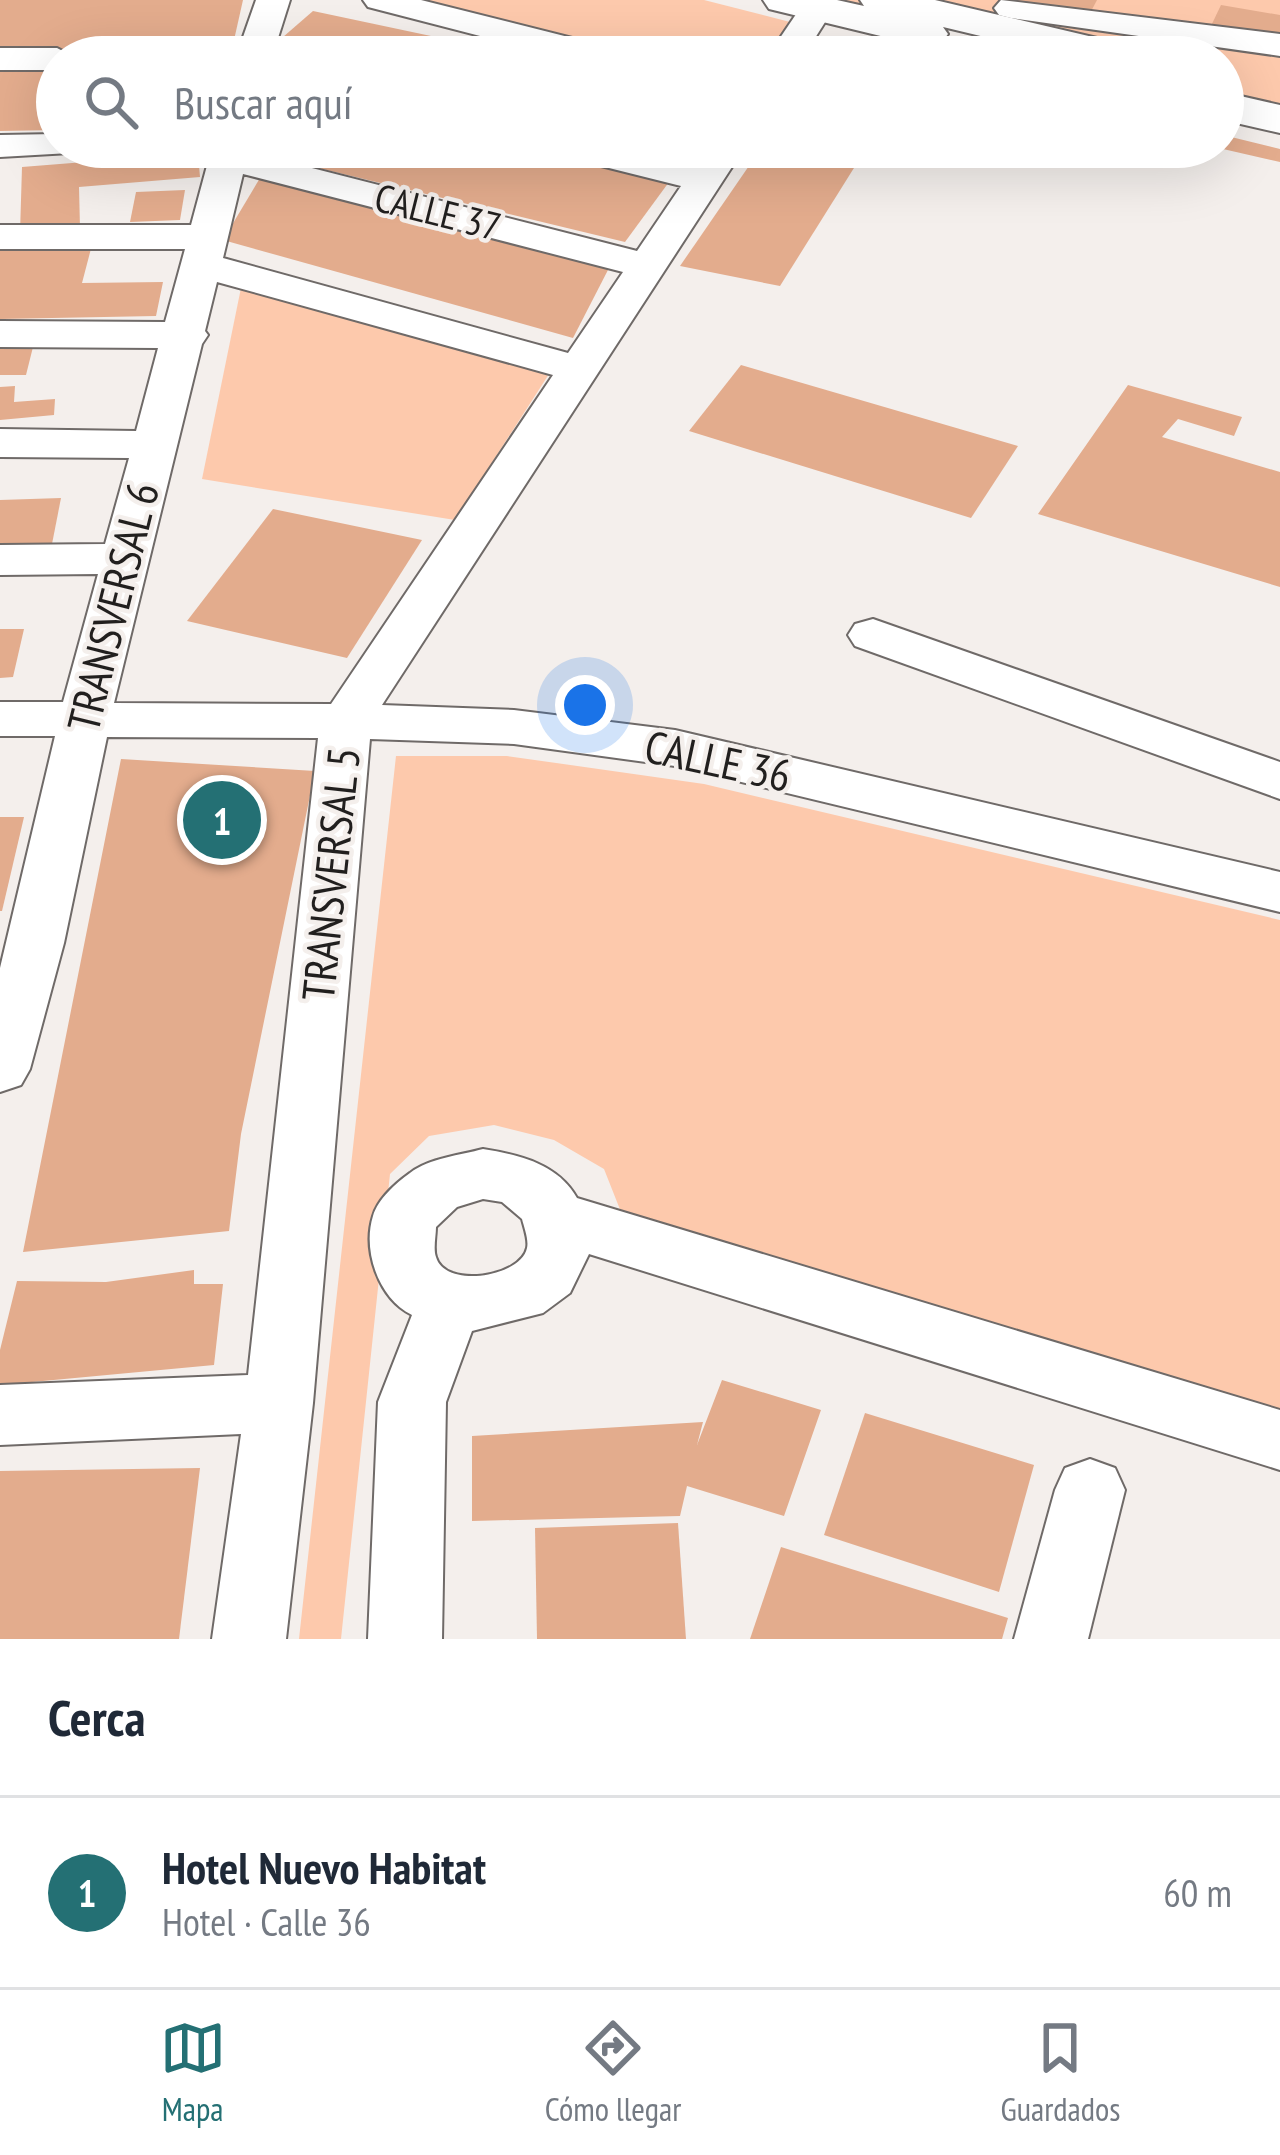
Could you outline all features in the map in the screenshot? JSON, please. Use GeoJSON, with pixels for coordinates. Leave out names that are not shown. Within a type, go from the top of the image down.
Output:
{"type":"FeatureCollection","features":[{"type":"Feature","properties":{"kind":"main road"},"geometry":{"type":"LineString","coordinates":[[881,0],[1034,36]]}},
{"type":"Feature","properties":{"kind":"main road"},"geometry":{"type":"LineString","coordinates":[[800,4],[933,36]]}},
{"type":"Feature","properties":{"kind":"main road"},"geometry":{"type":"LineString","coordinates":[[1244,85],[1280,94]]}},
{"type":"Feature","properties":{"kind":"main road"},"geometry":{"type":"LineString","coordinates":[[1244,111],[1280,119]]}},
{"type":"Feature","properties":{"kind":"street"},"geometry":{"type":"LineString","coordinates":[[261,36],[273,0]]}},
{"type":"Feature","properties":{"kind":"street"},"geometry":{"type":"LineString","coordinates":[[380,0],[521,36]]}},
{"type":"Feature","properties":{"kind":"street"},"geometry":{"type":"LineString","coordinates":[[791,36],[800,4]]}},
{"type":"Feature","properties":{"kind":"street"},"geometry":{"type":"LineString","coordinates":[[1011,8],[1215,36]]}},
{"type":"Feature","properties":{"kind":"street"},"geometry":{"type":"LineString","coordinates":[[1244,40],[1280,45]]}},
{"type":"Feature","properties":{"kind":"street"},"geometry":{"type":"LineString","coordinates":[[0,59],[36,59]]}},
{"type":"Feature","properties":{"kind":"street"},"geometry":{"type":"LineString","coordinates":[[0,146],[36,145]]}},
{"type":"Feature","properties":{"kind":"street","name":"TRANSVERSAL 6"},"geometry":{"type":"LineString","coordinates":[[0,1069],[18,943],[85,717],[227,168]]}},
{"type":"Feature","properties":{"kind":"street","name":"CALLE 37"},"geometry":{"type":"LineString","coordinates":[[286,168],[647,266]]}},
{"type":"Feature","properties":{"kind":"street","name":"TRANSVERSAL 5"},"geometry":{"type":"LineString","coordinates":[[249,1639],[279,1403],[346,721],[712,168]]}},
{"type":"Feature","properties":{"kind":"street"},"geometry":{"type":"LineString","coordinates":[[0,237],[206,251],[579,369]]}},
{"type":"Feature","properties":{"kind":"street"},"geometry":{"type":"LineString","coordinates":[[0,334],[187,335]]}},
{"type":"Feature","properties":{"kind":"street"},"geometry":{"type":"LineString","coordinates":[[0,443],[153,445]]}},
{"type":"Feature","properties":{"kind":"street"},"geometry":{"type":"LineString","coordinates":[[0,560],[126,560]]}},
{"type":"Feature","properties":{"kind":"street"},"geometry":{"type":"LineString","coordinates":[[872,635],[1280,781]]}},
{"type":"Feature","properties":{"kind":"street","name":"CALLE 36"},"geometry":{"type":"LineString","coordinates":[[0,718],[514,727],[675,748],[1280,892]]}},
{"type":"Feature","properties":{"kind":"street"},"geometry":{"type":"LineString","coordinates":[[459,1177],[507,1177],[529,1186],[546,1200],[560,1239],[555,1260],[543,1278],[525,1293],[488,1305],[450,1303],[411,1278],[401,1259],[404,1218],[418,1200],[459,1177]]}},
{"type":"Feature","properties":{"kind":"street"},"geometry":{"type":"LineString","coordinates":[[556,1218],[1280,1440]]}},
{"type":"Feature","properties":{"kind":"street"},"geometry":{"type":"LineString","coordinates":[[404,1639],[412,1402],[450,1303]]}},
{"type":"Feature","properties":{"kind":"street"},"geometry":{"type":"LineString","coordinates":[[0,1415],[279,1403]]}},
{"type":"Feature","properties":{"kind":"street"},"geometry":{"type":"LineString","coordinates":[[1052,1639],[1090,1490]]}},
{"type":"Feature","properties":{"kind":"shaded area"},"geometry":{"type":"Polygon","coordinates":[[[394,0],[704,0],[790,22],[782,36],[542,36],[394,0]]]}},
{"type":"Feature","properties":{"kind":"shaded area"},"geometry":{"type":"Polygon","coordinates":[[[825,0],[1280,0],[1280,107],[1244,99],[1244,36],[978,36],[825,0]]]}},
{"type":"Feature","properties":{"kind":"shaded area"},"geometry":{"type":"Polygon","coordinates":[[[242,283],[549,374],[455,520],[202,479],[242,283]]]}},
{"type":"Feature","properties":{"kind":"shaded area"},"geometry":{"type":"Polygon","coordinates":[[[396,756],[507,756],[704,784],[1280,920],[1280,1415],[621,1212],[604,1169],[554,1140],[494,1125],[429,1136],[390,1174],[341,1639],[299,1639],[396,756]]]}},
{"type":"Feature","properties":{"kind":"building"},"geometry":{"type":"Polygon","coordinates":[[[0,0],[243,0],[235,36],[36,36],[36,51],[0,51],[0,0]]]}},
{"type":"Feature","properties":{"kind":"building"},"geometry":{"type":"Polygon","coordinates":[[[1002,0],[1097,0],[1088,17],[1002,0]]]}},
{"type":"Feature","properties":{"kind":"building"},"geometry":{"type":"Polygon","coordinates":[[[1221,5],[1280,15],[1280,40],[1210,28],[1221,5]]]}},
{"type":"Feature","properties":{"kind":"building"},"geometry":{"type":"Polygon","coordinates":[[[313,11],[431,36],[284,36],[313,11]]]}},
{"type":"Feature","properties":{"kind":"building"},"geometry":{"type":"Polygon","coordinates":[[[0,66],[36,66],[36,130],[0,131],[0,66]]]}},
{"type":"Feature","properties":{"kind":"building"},"geometry":{"type":"Polygon","coordinates":[[[1244,140],[1280,149],[1280,162],[1244,154],[1244,140]]]}},
{"type":"Feature","properties":{"kind":"building"},"geometry":{"type":"Polygon","coordinates":[[[22,167],[199,168],[200,177],[79,187],[80,228],[20,233],[22,167]]]}},
{"type":"Feature","properties":{"kind":"building"},"geometry":{"type":"Polygon","coordinates":[[[318,168],[614,168],[669,182],[625,242],[318,168]]]}},
{"type":"Feature","properties":{"kind":"building"},"geometry":{"type":"Polygon","coordinates":[[[748,168],[854,168],[780,286],[680,266],[748,168]]]}},
{"type":"Feature","properties":{"kind":"building"},"geometry":{"type":"Polygon","coordinates":[[[260,178],[609,268],[573,338],[223,240],[260,178]]]}},
{"type":"Feature","properties":{"kind":"building"},"geometry":{"type":"Polygon","coordinates":[[[185,190],[180,220],[130,222],[136,192],[185,190]]]}},
{"type":"Feature","properties":{"kind":"building"},"geometry":{"type":"Polygon","coordinates":[[[93,241],[82,283],[163,282],[156,316],[0,319],[0,243],[93,241]]]}},
{"type":"Feature","properties":{"kind":"building"},"geometry":{"type":"Polygon","coordinates":[[[33,347],[26,375],[0,375],[0,348],[33,347]]]}},
{"type":"Feature","properties":{"kind":"building"},"geometry":{"type":"Polygon","coordinates":[[[741,365],[1018,446],[971,518],[689,431],[741,365]]]}},
{"type":"Feature","properties":{"kind":"building"},"geometry":{"type":"Polygon","coordinates":[[[1128,385],[1242,417],[1234,436],[1178,419],[1162,437],[1280,472],[1280,587],[1038,514],[1128,385]]]}},
{"type":"Feature","properties":{"kind":"building"},"geometry":{"type":"Polygon","coordinates":[[[15,386],[14,402],[55,399],[54,415],[0,420],[0,387],[15,386]]]}},
{"type":"Feature","properties":{"kind":"building"},"geometry":{"type":"Polygon","coordinates":[[[61,498],[52,544],[0,546],[0,500],[61,498]]]}},
{"type":"Feature","properties":{"kind":"building"},"geometry":{"type":"Polygon","coordinates":[[[273,509],[422,540],[347,658],[187,621],[273,509]]]}},
{"type":"Feature","properties":{"kind":"building"},"geometry":{"type":"Polygon","coordinates":[[[0,629],[24,629],[13,677],[0,678],[0,629]]]}},
{"type":"Feature","properties":{"kind":"building"},"geometry":{"type":"Polygon","coordinates":[[[121,759],[315,771],[241,1134],[229,1231],[23,1252],[121,759]]]}},
{"type":"Feature","properties":{"kind":"building"},"geometry":{"type":"Polygon","coordinates":[[[0,817],[24,817],[2,911],[0,911],[0,817]]]}},
{"type":"Feature","properties":{"kind":"building"},"geometry":{"type":"Polygon","coordinates":[[[194,1270],[194,1284],[223,1284],[214,1365],[0,1385],[0,1350],[17,1281],[106,1282],[194,1270]]]}},
{"type":"Feature","properties":{"kind":"building"},"geometry":{"type":"Polygon","coordinates":[[[722,1380],[821,1410],[784,1516],[687,1486],[680,1516],[472,1521],[472,1436],[703,1422],[697,1445],[722,1380]]]}},
{"type":"Feature","properties":{"kind":"building"},"geometry":{"type":"Polygon","coordinates":[[[865,1413],[1034,1465],[999,1592],[824,1535],[865,1413]]]}},
{"type":"Feature","properties":{"kind":"building"},"geometry":{"type":"Polygon","coordinates":[[[200,1468],[179,1639],[0,1639],[0,1471],[200,1468]]]}},
{"type":"Feature","properties":{"kind":"building"},"geometry":{"type":"Polygon","coordinates":[[[678,1523],[686,1639],[537,1639],[535,1528],[678,1523]]]}},
{"type":"Feature","properties":{"kind":"building"},"geometry":{"type":"Polygon","coordinates":[[[781,1547],[1008,1618],[1002,1639],[750,1639],[781,1547]]]}},
{"type":"Feature","properties":{"kind":"place","name":"Hotel Nuevo Habitat"},"geometry":{"type":"Point","coordinates":[222,820]}}]}
